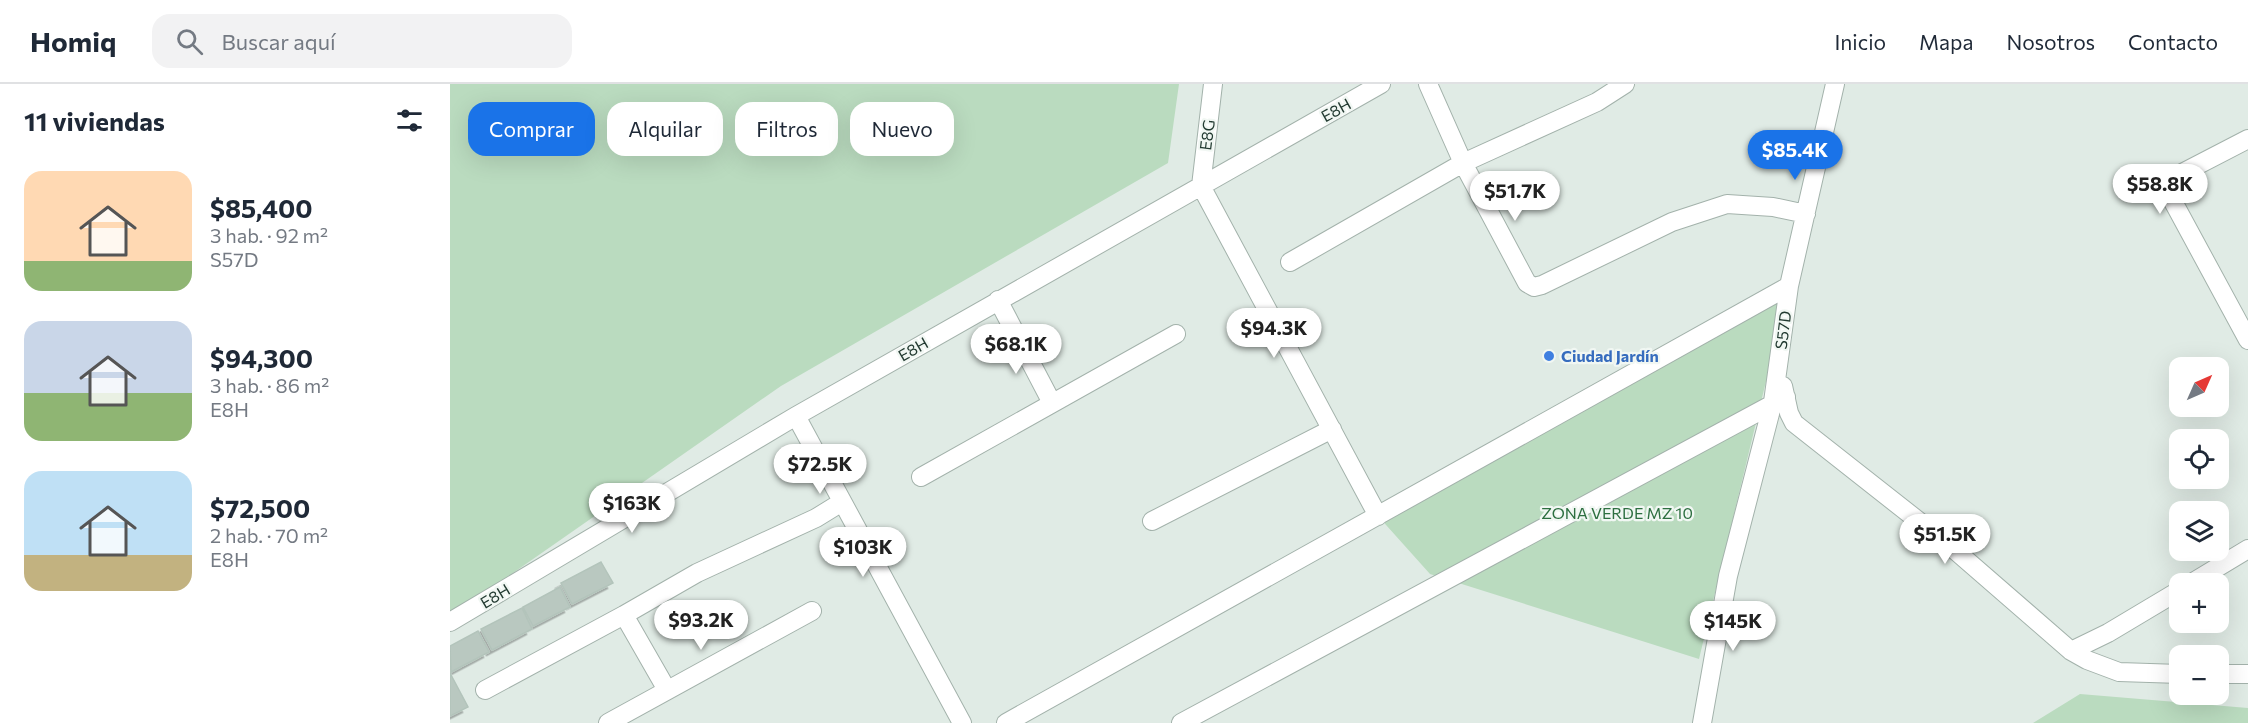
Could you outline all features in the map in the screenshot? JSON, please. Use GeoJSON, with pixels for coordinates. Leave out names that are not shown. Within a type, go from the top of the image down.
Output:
{"type":"FeatureCollection","features":[{"type":"Feature","properties":{"kind":"street","name":"E8G"},"geometry":{"type":"LineString","coordinates":[[1201,186],[1214,84]]}},
{"type":"Feature","properties":{"kind":"street","name":"E8H"},"geometry":{"type":"LineString","coordinates":[[450,622],[796,416],[1381,84]]}},
{"type":"Feature","properties":{"kind":"street"},"geometry":{"type":"LineString","coordinates":[[1428,84],[1463,163],[1527,283],[1534,287],[1672,222],[1727,204],[1773,207],[1806,214]]}},
{"type":"Feature","properties":{"kind":"street"},"geometry":{"type":"LineString","coordinates":[[1290,262],[1463,163],[1597,102],[1625,84]]}},
{"type":"Feature","properties":{"kind":"street","name":"S57D"},"geometry":{"type":"LineString","coordinates":[[1835,84],[1789,286],[1779,366],[1779,400],[1794,423],[1905,509],[2072,651],[2087,660],[2119,672],[2169,674]]}},
{"type":"Feature","properties":{"kind":"street"},"geometry":{"type":"LineString","coordinates":[[2248,139],[2163,183],[2248,340]]}},
{"type":"Feature","properties":{"kind":"street"},"geometry":{"type":"LineString","coordinates":[[1201,186],[1378,516]]}},
{"type":"Feature","properties":{"kind":"street"},"geometry":{"type":"LineString","coordinates":[[1006,723],[1789,286]]}},
{"type":"Feature","properties":{"kind":"street"},"geometry":{"type":"LineString","coordinates":[[998,300],[1052,403]]}},
{"type":"Feature","properties":{"kind":"street"},"geometry":{"type":"LineString","coordinates":[[921,477],[1176,334]]}},
{"type":"Feature","properties":{"kind":"street"},"geometry":{"type":"LineString","coordinates":[[1702,723],[1728,576],[1779,400]]}},
{"type":"Feature","properties":{"kind":"street"},"geometry":{"type":"LineString","coordinates":[[1181,723],[1779,400]]}},
{"type":"Feature","properties":{"kind":"street"},"geometry":{"type":"LineString","coordinates":[[796,416],[962,723]]}},
{"type":"Feature","properties":{"kind":"street"},"geometry":{"type":"LineString","coordinates":[[1152,521],[1332,429]]}},
{"type":"Feature","properties":{"kind":"street"},"geometry":{"type":"LineString","coordinates":[[485,690],[697,573],[816,518],[842,502]]}},
{"type":"Feature","properties":{"kind":"street"},"geometry":{"type":"LineString","coordinates":[[2208,573],[2248,549]]}},
{"type":"Feature","properties":{"kind":"street"},"geometry":{"type":"LineString","coordinates":[[2072,651],[2108,633],[2169,597]]}},
{"type":"Feature","properties":{"kind":"street"},"geometry":{"type":"LineString","coordinates":[[608,723],[812,611]]}},
{"type":"Feature","properties":{"kind":"street"},"geometry":{"type":"LineString","coordinates":[[624,615],[667,690]]}},
{"type":"Feature","properties":{"kind":"street"},"geometry":{"type":"LineString","coordinates":[[2229,674],[2248,674]]}},
{"type":"Feature","properties":{"kind":"green space"},"geometry":{"type":"Polygon","coordinates":[[[450,84],[1179,84],[1168,163],[781,386],[450,617],[450,84]]]}},
{"type":"Feature","properties":{"kind":"green space","name":"ZONA VERDE MZ 10"},"geometry":{"type":"Polygon","coordinates":[[[1789,286],[1699,659],[1430,574],[1378,516],[1789,286]]]}},
{"type":"Feature","properties":{"kind":"green space"},"geometry":{"type":"Polygon","coordinates":[[[2080,694],[2169,701],[2169,705],[2248,708],[2248,723],[2033,723],[2080,694]]]}},
{"type":"Feature","properties":{"kind":"building"},"geometry":{"type":"Polygon","coordinates":[[[601,562],[613,583],[572,604],[561,583],[601,562]]]}},
{"type":"Feature","properties":{"kind":"building"},"geometry":{"type":"Polygon","coordinates":[[[560,587],[570,607],[533,626],[523,607],[560,587]]]}},
{"type":"Feature","properties":{"kind":"building"},"geometry":{"type":"Polygon","coordinates":[[[522,608],[532,629],[492,650],[481,629],[522,608]]]}},
{"type":"Feature","properties":{"kind":"building"},"geometry":{"type":"Polygon","coordinates":[[[478,631],[489,652],[451,672],[450,646],[478,631]]]}},
{"type":"Feature","properties":{"kind":"building"},"geometry":{"type":"Polygon","coordinates":[[[450,673],[468,707],[450,716],[450,673]]]}},
{"type":"Feature","properties":{"kind":"place","name":"Ciudad Jardín"},"geometry":{"type":"Point","coordinates":[1549,356]}}]}
